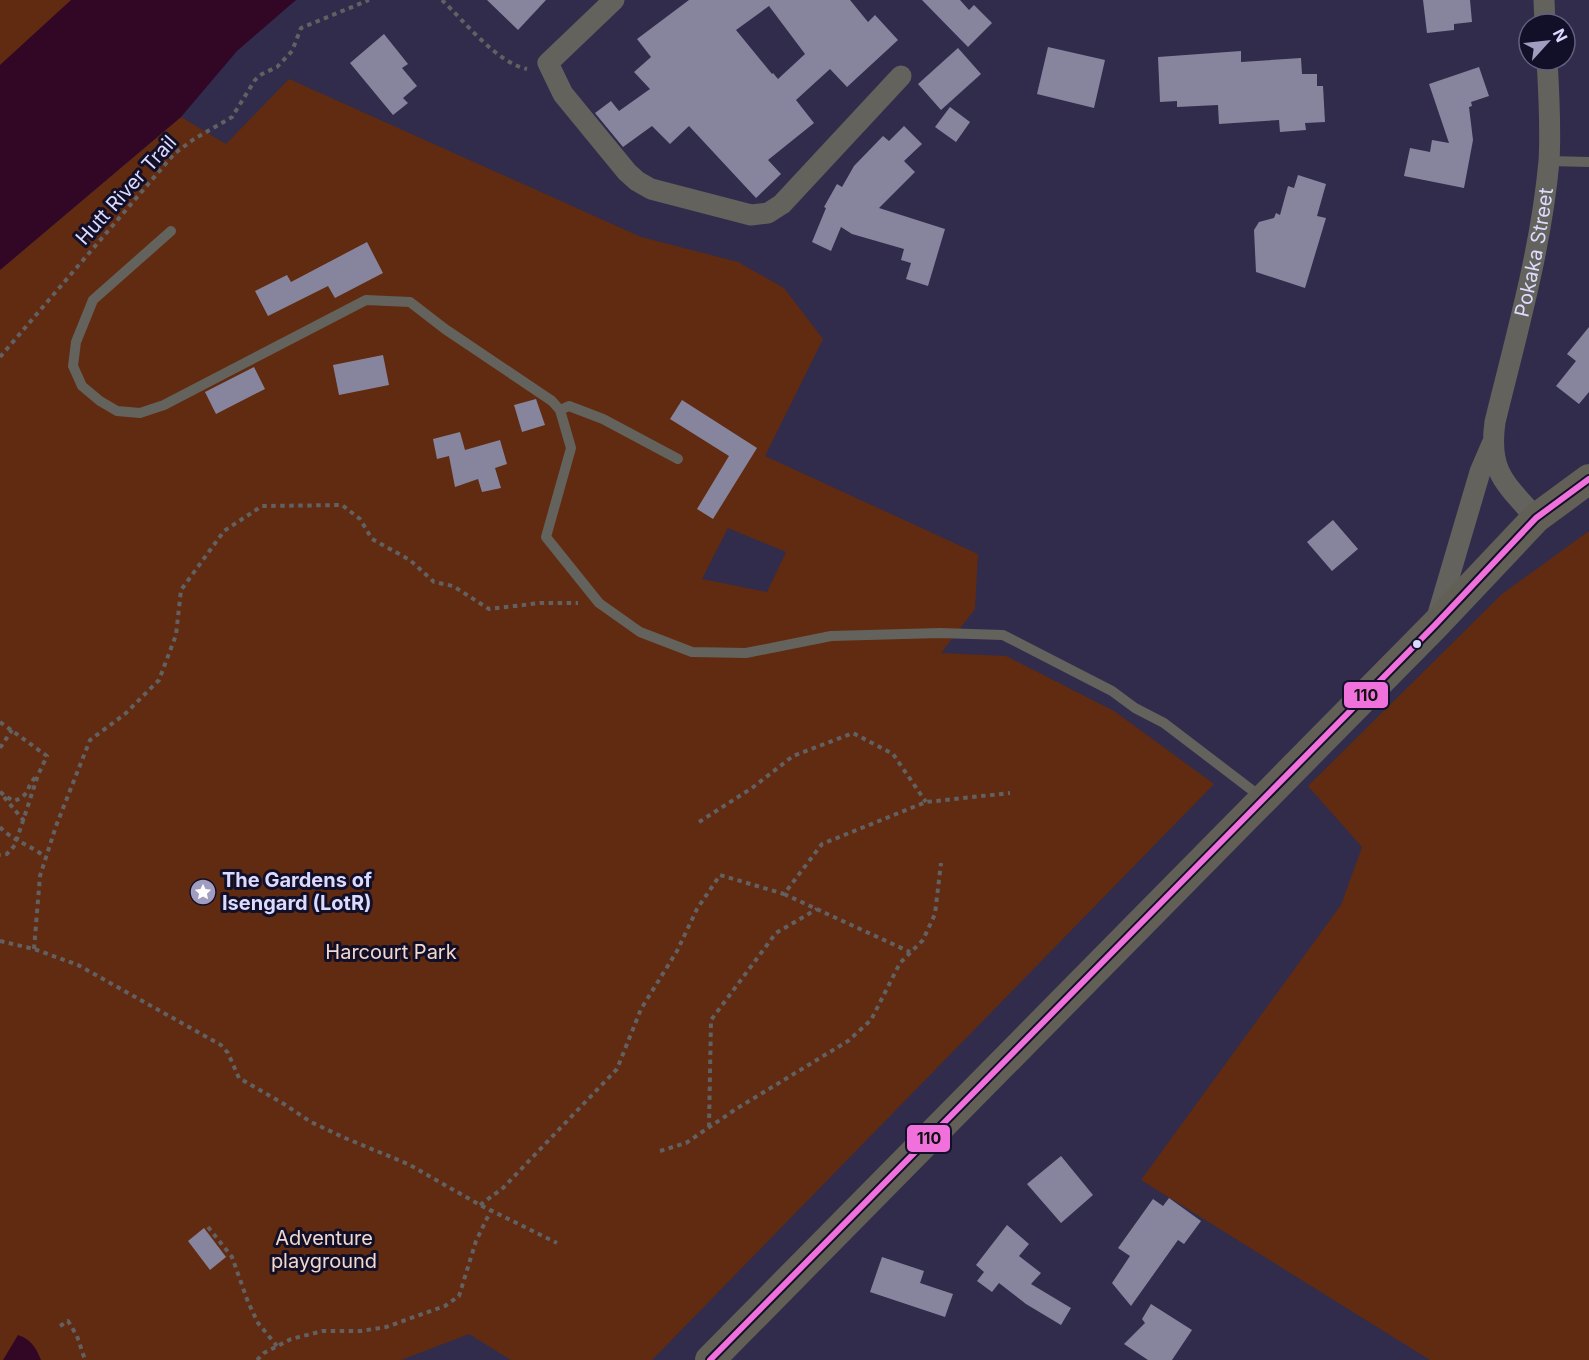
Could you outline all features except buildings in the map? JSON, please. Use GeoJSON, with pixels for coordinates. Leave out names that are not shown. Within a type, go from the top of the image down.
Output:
{"type":"FeatureCollection","features":[{"type":"Feature","properties":{"kind":"street"},"geometry":{"type":"LineString","coordinates":[[614,0],[548,63],[563,94],[627,172],[651,189],[751,215],[768,213],[782,204],[901,76]]}},
{"type":"Feature","properties":{"kind":"street","name":"Pokaka Street"},"geometry":{"type":"LineString","coordinates":[[1536,518],[1510,490],[1500,474],[1494,462],[1492,444],[1495,422],[1534,263],[1549,161],[1548,72]]}},
{"type":"Feature","properties":{"kind":"street","name":"Pokaka Street"},"geometry":{"type":"LineString","coordinates":[[1435,625],[1480,472],[1492,444]]}},
{"type":"Feature","properties":{"kind":"street"},"geometry":{"type":"LineString","coordinates":[[710,1360],[1435,625],[1536,518],[1589,478]]}},
{"type":"Feature","properties":{"kind":"lane"},"geometry":{"type":"LineString","coordinates":[[1549,161],[1589,162]]}},
{"type":"Feature","properties":{"kind":"lane"},"geometry":{"type":"LineString","coordinates":[[171,231],[93,300],[76,342],[73,366],[82,386],[117,411],[140,413],[164,405],[366,300],[410,302],[552,401],[560,411],[571,448],[546,537],[599,603],[640,632],[692,652],[746,653],[831,636],[940,633],[1003,635],[1112,691],[1135,708],[1164,723],[1262,799]]}},
{"type":"Feature","properties":{"kind":"lane"},"geometry":{"type":"LineString","coordinates":[[560,411],[569,406],[603,419],[678,459]]}},
{"type":"Feature","properties":{"kind":"path","name":"Hutt River Trail"},"geometry":{"type":"LineString","coordinates":[[0,357],[174,154],[194,139],[232,117],[255,80],[277,67],[292,51],[301,28],[369,0]]}},
{"type":"Feature","properties":{"kind":"path"},"geometry":{"type":"LineString","coordinates":[[442,0],[511,63],[530,70],[548,63]]}},
{"type":"Feature","properties":{"kind":"path"},"geometry":{"type":"LineString","coordinates":[[34,949],[40,876],[90,740],[125,714],[159,680],[176,635],[181,590],[224,531],[262,506],[342,505],[360,519],[372,539],[410,560],[434,582],[453,586],[489,609],[540,603],[599,603]]}},
{"type":"Feature","properties":{"kind":"path"},"geometry":{"type":"LineString","coordinates":[[0,722],[47,756],[38,775],[17,840],[12,850],[0,855]]}},
{"type":"Feature","properties":{"kind":"path"},"geometry":{"type":"LineString","coordinates":[[0,748],[12,730]]}},
{"type":"Feature","properties":{"kind":"path"},"geometry":{"type":"LineString","coordinates":[[699,822],[752,788],[793,756],[853,733],[892,754],[926,802]]}},
{"type":"Feature","properties":{"kind":"path"},"geometry":{"type":"LineString","coordinates":[[2,794],[13,801],[23,797],[38,775]]}},
{"type":"Feature","properties":{"kind":"path"},"geometry":{"type":"LineString","coordinates":[[784,894],[822,844],[926,802],[1010,793]]}},
{"type":"Feature","properties":{"kind":"path"},"geometry":{"type":"LineString","coordinates":[[2,794],[24,821]]}},
{"type":"Feature","properties":{"kind":"path"},"geometry":{"type":"LineString","coordinates":[[0,827],[17,840],[38,850],[46,858]]}},
{"type":"Feature","properties":{"kind":"path"},"geometry":{"type":"LineString","coordinates":[[660,1151],[686,1143],[848,1041],[871,1020],[900,963],[922,940],[935,914],[941,863]]}},
{"type":"Feature","properties":{"kind":"path"},"geometry":{"type":"LineString","coordinates":[[480,1205],[503,1188],[617,1069],[641,1009],[677,951],[697,909],[720,875],[784,894],[910,952]]}},
{"type":"Feature","properties":{"kind":"path"},"geometry":{"type":"LineString","coordinates":[[709,1127],[711,1020],[776,933],[817,909]]}},
{"type":"Feature","properties":{"kind":"path"},"geometry":{"type":"LineString","coordinates":[[0,941],[34,949],[78,964],[221,1045],[228,1053],[239,1078],[311,1122],[408,1164],[480,1205],[557,1242]]}},
{"type":"Feature","properties":{"kind":"path"},"geometry":{"type":"LineString","coordinates":[[257,1360],[264,1353],[291,1339],[323,1331],[361,1331],[386,1327],[445,1306],[459,1296],[476,1241],[491,1210]]}},
{"type":"Feature","properties":{"kind":"path"},"geometry":{"type":"LineString","coordinates":[[208,1227],[232,1257],[258,1323],[277,1346]]}},
{"type":"Feature","properties":{"kind":"path"},"geometry":{"type":"LineString","coordinates":[[60,1326],[68,1321],[77,1336],[86,1360]]}},
{"type":"Feature","properties":{"kind":"green space"},"geometry":{"type":"Polygon","coordinates":[[[0,0],[78,0],[0,75],[0,0]]]}},
{"type":"Feature","properties":{"kind":"green space","name":"Harcourt Park"},"geometry":{"type":"Polygon","coordinates":[[[289,79],[641,237],[738,262],[784,288],[823,339],[765,456],[978,554],[975,609],[941,653],[1006,656],[1114,711],[1214,784],[652,1360],[511,1360],[469,1334],[401,1360],[0,1360],[0,270],[181,117],[226,144],[289,79]],[[728,528],[702,579],[767,592],[786,552],[728,528]]]}},
{"type":"Feature","properties":{"kind":"green space"},"geometry":{"type":"Polygon","coordinates":[[[1589,531],[1589,1360],[1430,1360],[1141,1180],[1341,905],[1362,847],[1308,786],[1502,594],[1589,531]]]}},
{"type":"Feature","properties":{"kind":"shaded area"},"geometry":{"type":"Polygon","coordinates":[[[71,0],[296,0],[237,51],[181,117],[0,270],[0,65],[71,0]]]}},
{"type":"Feature","properties":{"kind":"shaded area"},"geometry":{"type":"Polygon","coordinates":[[[18,1335],[32,1344],[41,1360],[3,1360],[18,1335]]]}},
{"type":"Feature","properties":{"kind":"transit line","name":"110"},"geometry":{"type":"LineString","coordinates":[[710,1360],[1435,625],[1536,518],[1589,479]]}},
{"type":"Feature","properties":{"kind":"place","name":"The Gardens of Isengard (LotR)"},"geometry":{"type":"Point","coordinates":[203,892]}},
{"type":"Feature","properties":{"kind":"park label","name":"Adventure playground"},"geometry":{"type":"Point","coordinates":[324,1250]}}]}
